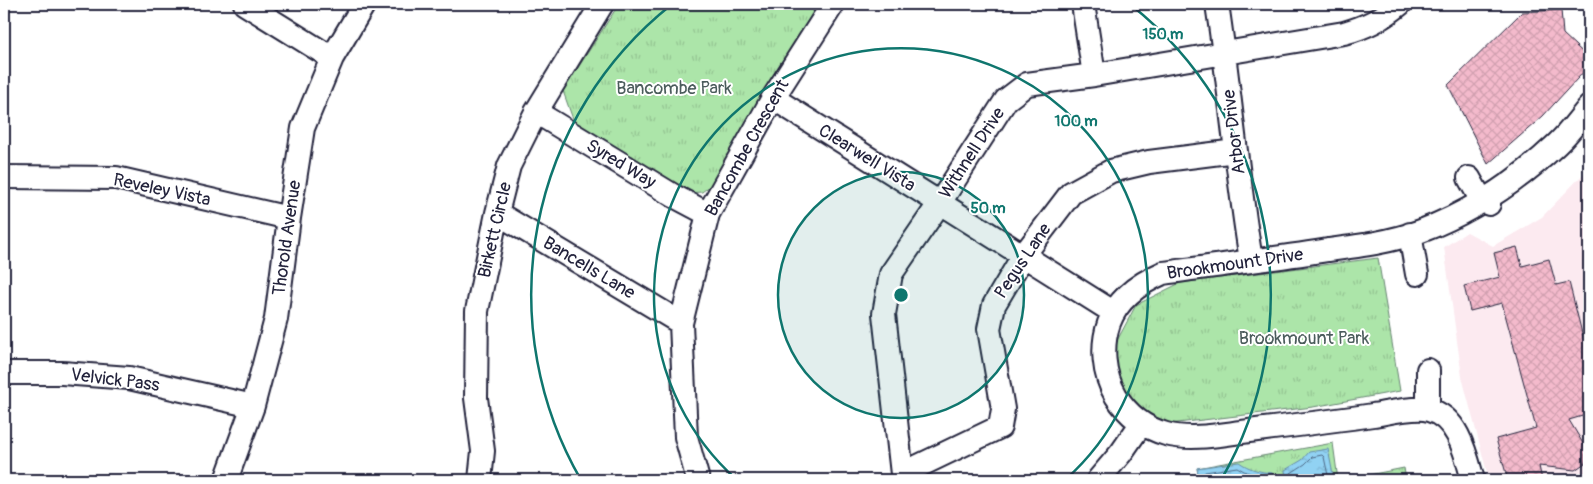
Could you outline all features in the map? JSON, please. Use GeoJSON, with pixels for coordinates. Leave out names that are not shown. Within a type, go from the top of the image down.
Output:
{"type":"FeatureCollection","features":[{"type":"Feature","properties":{"kind":"street"},"geometry":{"type":"LineString","coordinates":[[245,4],[332,58]]}},
{"type":"Feature","properties":{"kind":"street","name":"Thorold Avenue"},"geometry":{"type":"LineString","coordinates":[[226,480],[254,406],[276,319],[289,218],[304,128],[332,58],[364,4]]}},
{"type":"Feature","properties":{"kind":"street","name":"Birkett Circle"},"geometry":{"type":"LineString","coordinates":[[480,480],[483,451],[476,398],[477,311],[509,166],[536,112],[602,4]]}},
{"type":"Feature","properties":{"kind":"street","name":"Bancombe Crescent"},"geometry":{"type":"LineString","coordinates":[[698,480],[686,436],[682,323],[708,214],[773,98],[833,4]]}},
{"type":"Feature","properties":{"kind":"street"},"geometry":{"type":"LineString","coordinates":[[1083,4],[1094,75]]}},
{"type":"Feature","properties":{"kind":"street","name":"Arbor Drive"},"geometry":{"type":"LineString","coordinates":[[1217,4],[1225,54],[1243,214],[1251,260]]}},
{"type":"Feature","properties":{"kind":"street","name":"Withnell Drive"},"geometry":{"type":"LineString","coordinates":[[904,477],[884,314],[891,274],[1006,100],[1027,84],[1094,75],[1344,34],[1363,28],[1400,4]]}},
{"type":"Feature","properties":{"kind":"street","name":"Clearwell Vista"},"geometry":{"type":"LineString","coordinates":[[773,98],[1113,312]]}},
{"type":"Feature","properties":{"kind":"street","name":"Brookmount Drive"},"geometry":{"type":"LineString","coordinates":[[1428,409],[1192,437],[1166,434],[1141,424],[1122,404],[1109,380],[1105,366],[1105,338],[1113,312],[1141,284],[1163,273],[1370,244],[1410,234],[1486,203],[1532,167],[1558,143],[1589,107]]}},
{"type":"Feature","properties":{"kind":"street","name":"Syred Way"},"geometry":{"type":"LineString","coordinates":[[536,112],[674,196],[708,214]]}},
{"type":"Feature","properties":{"kind":"street","name":"Pegus Lane"},"geometry":{"type":"LineString","coordinates":[[904,477],[1000,427],[1002,409],[989,329],[994,304],[1023,256],[1072,193],[1111,171],[1149,162],[1209,156],[1236,151]]}},
{"type":"Feature","properties":{"kind":"street","name":"Reveley Vista"},"geometry":{"type":"LineString","coordinates":[[4,177],[116,178],[289,218]]}},
{"type":"Feature","properties":{"kind":"street"},"geometry":{"type":"LineString","coordinates":[[1469,178],[1486,203]]}},
{"type":"Feature","properties":{"kind":"street","name":"Bancells Lane"},"geometry":{"type":"LineString","coordinates":[[497,214],[682,323]]}},
{"type":"Feature","properties":{"kind":"street"},"geometry":{"type":"LineString","coordinates":[[1410,234],[1416,274]]}},
{"type":"Feature","properties":{"kind":"street"},"geometry":{"type":"LineString","coordinates":[[1428,370],[1428,409],[1445,417],[1456,432],[1473,480]]}},
{"type":"Feature","properties":{"kind":"street","name":"Velvick Pass"},"geometry":{"type":"LineString","coordinates":[[4,373],[62,373],[129,378],[254,406]]}},
{"type":"Feature","properties":{"kind":"street"},"geometry":{"type":"LineString","coordinates":[[1098,480],[1121,454],[1141,424]]}},
{"type":"Feature","properties":{"kind":"shaded area"},"geometry":{"type":"Polygon","coordinates":[[[1589,168],[1589,480],[1489,480],[1462,377],[1444,247],[1467,232],[1493,246],[1542,217],[1589,168]]]}},
{"type":"Feature","properties":{"kind":"green space","name":"Bancombe Park"},"geometry":{"type":"Polygon","coordinates":[[[619,4],[824,4],[715,182],[702,192],[685,193],[575,125],[563,91],[619,4]]]}},
{"type":"Feature","properties":{"kind":"green space","name":"Brookmount Park"},"geometry":{"type":"Polygon","coordinates":[[[1378,258],[1400,391],[1313,407],[1169,424],[1149,418],[1122,394],[1112,350],[1136,305],[1180,283],[1378,258]]]}},
{"type":"Feature","properties":{"kind":"green space"},"geometry":{"type":"Polygon","coordinates":[[[1333,443],[1338,480],[1199,480],[1197,468],[1333,443]]]}},
{"type":"Feature","properties":{"kind":"green space"},"geometry":{"type":"Polygon","coordinates":[[[1404,468],[1406,480],[1343,480],[1404,468]]]}},
{"type":"Feature","properties":{"kind":"water"},"geometry":{"type":"Polygon","coordinates":[[[1328,449],[1334,480],[1286,480],[1285,470],[1302,460],[1309,452],[1328,449]]]}},
{"type":"Feature","properties":{"kind":"water"},"geometry":{"type":"Polygon","coordinates":[[[1239,462],[1255,470],[1272,473],[1274,480],[1199,480],[1197,468],[1239,462]]]}},
{"type":"Feature","properties":{"kind":"building"},"geometry":{"type":"Polygon","coordinates":[[[1561,10],[1563,34],[1589,58],[1589,66],[1543,116],[1488,164],[1448,85],[1522,12],[1561,10]]]}},
{"type":"Feature","properties":{"kind":"building"},"geometry":{"type":"Polygon","coordinates":[[[1517,247],[1522,266],[1549,259],[1556,285],[1569,282],[1584,341],[1589,340],[1589,414],[1569,420],[1587,450],[1585,463],[1575,470],[1539,466],[1542,480],[1508,480],[1496,439],[1536,428],[1502,303],[1470,311],[1464,286],[1500,277],[1494,253],[1517,247]]]}}]}
